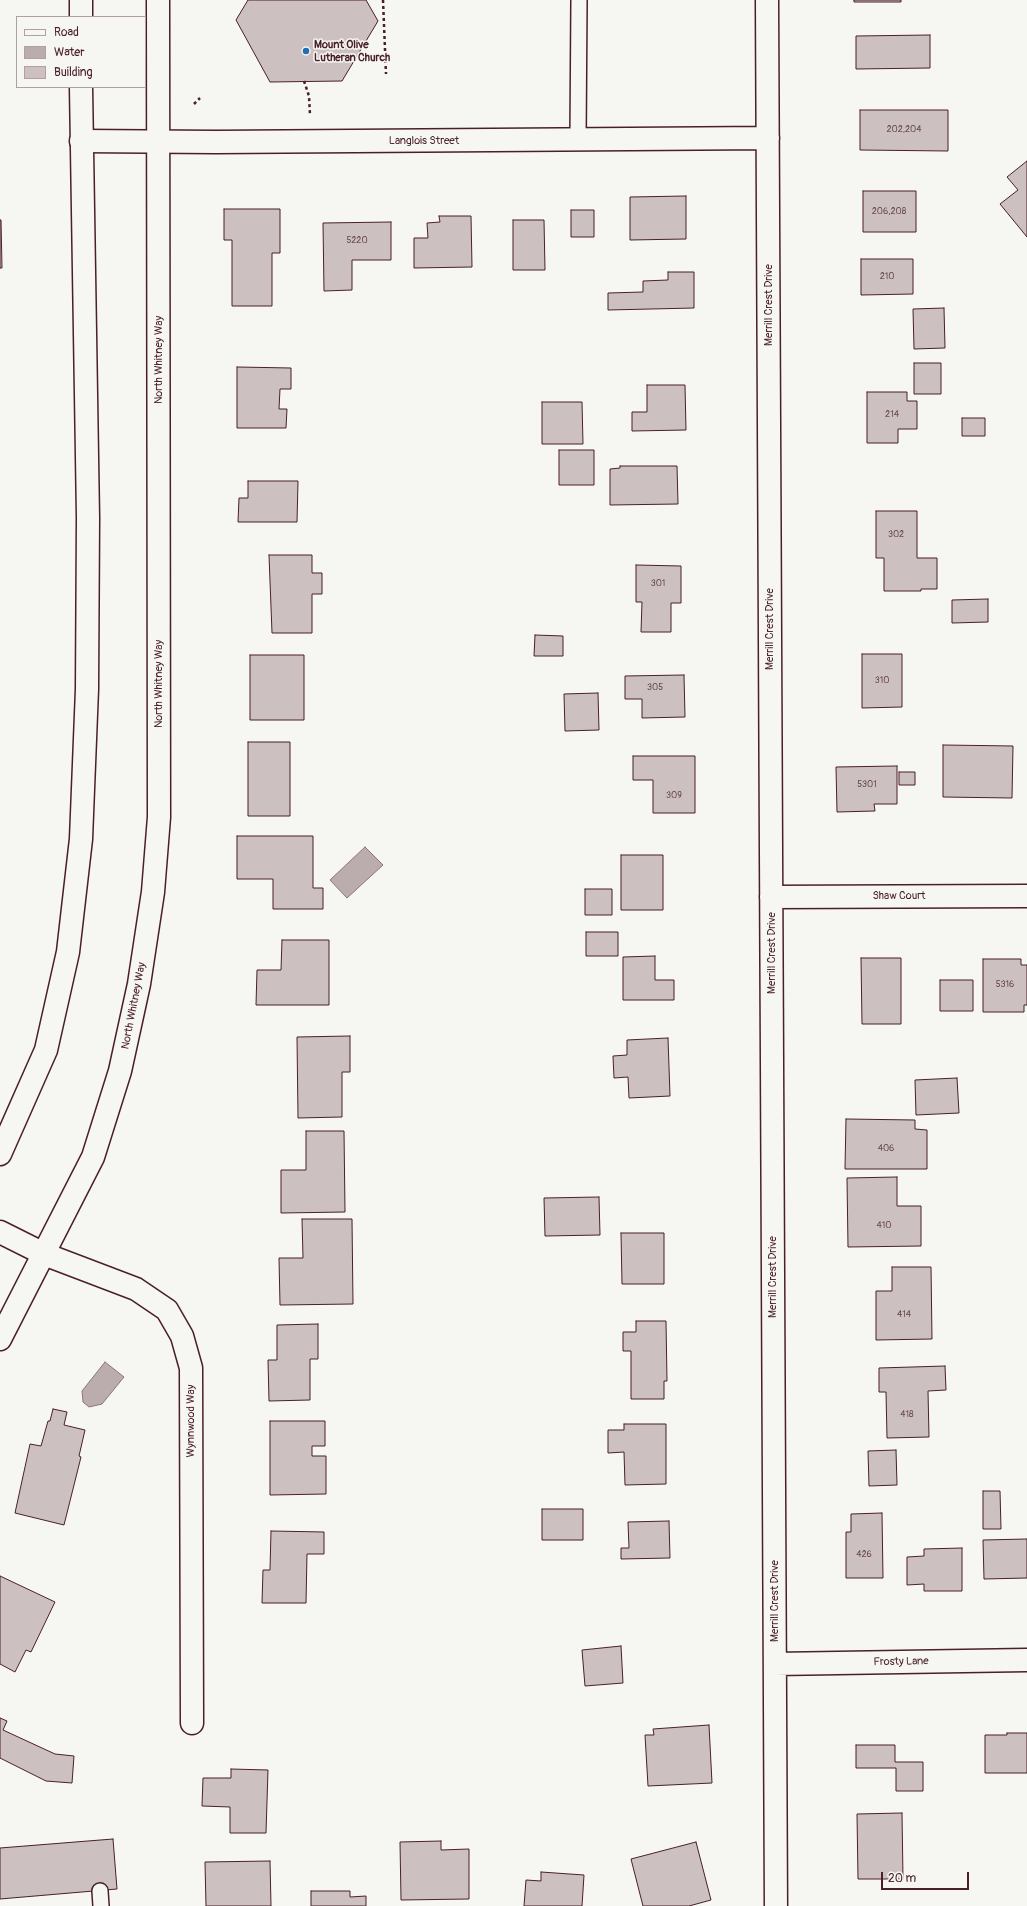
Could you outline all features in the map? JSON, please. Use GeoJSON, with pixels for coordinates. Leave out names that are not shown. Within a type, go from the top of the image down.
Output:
{"type":"FeatureCollection","features":[{"type":"Feature","properties":{"kind":"street"},"geometry":{"type":"LineString","coordinates":[[81,0],[81,16]]}},
{"type":"Feature","properties":{"kind":"street","name":"North Whitney Way"},"geometry":{"type":"LineString","coordinates":[[0,1339],[93,1157],[120,1071],[139,984],[153,892],[159,817],[158,0]]}},
{"type":"Feature","properties":{"kind":"street","name":"Merrill Crest Drive"},"geometry":{"type":"LineString","coordinates":[[767,0],[776,1906]]}},
{"type":"Feature","properties":{"kind":"street"},"geometry":{"type":"LineString","coordinates":[[0,1154],[46,1050],[68,952],[81,839],[87,689],[88,518],[81,88]]}},
{"type":"Feature","properties":{"kind":"street","name":"Langlois Street"},"geometry":{"type":"LineString","coordinates":[[81,141],[159,142],[768,138]]}},
{"type":"Feature","properties":{"kind":"street","name":"Shaw Court"},"geometry":{"type":"LineString","coordinates":[[771,896],[1027,896]]}},
{"type":"Feature","properties":{"kind":"street","name":"Wynnwood Way"},"geometry":{"type":"LineString","coordinates":[[0,1232],[44,1254],[136,1289],[167,1310],[182,1336],[190,1368],[192,1723]]}},
{"type":"Feature","properties":{"kind":"street","name":"Frosty Lane"},"geometry":{"type":"LineString","coordinates":[[775,1664],[1027,1660]]}},
{"type":"Feature","properties":{"kind":"lane"},"geometry":{"type":"LineString","coordinates":[[578,140],[579,0]]}},
{"type":"Feature","properties":{"kind":"lane"},"geometry":{"type":"LineString","coordinates":[[100,1890],[101,1906]]}},
{"type":"Feature","properties":{"kind":"path"},"geometry":{"type":"LineString","coordinates":[[383,0],[386,74]]}},
{"type":"Feature","properties":{"kind":"path"},"geometry":{"type":"LineString","coordinates":[[304,81],[309,96],[310,120]]}},
{"type":"Feature","properties":{"kind":"path"},"geometry":{"type":"LineString","coordinates":[[194,104],[200,98]]}},
{"type":"Feature","properties":{"kind":"water"},"geometry":{"type":"Polygon","coordinates":[[[365,847],[383,865],[347,898],[330,880],[365,847]]]}},
{"type":"Feature","properties":{"kind":"water"},"geometry":{"type":"Polygon","coordinates":[[[105,1362],[124,1377],[102,1404],[89,1407],[83,1402],[82,1391],[105,1362]]]}},
{"type":"Feature","properties":{"kind":"building","name":"Mount Olive Lutheran Church"},"geometry":{"type":"Polygon","coordinates":[[[248,0],[366,0],[378,21],[342,81],[270,82],[236,20],[248,0]]]}},
{"type":"Feature","properties":{"kind":"building"},"geometry":{"type":"Polygon","coordinates":[[[854,0],[901,0],[901,2],[854,2],[854,0]]]}},
{"type":"Feature","properties":{"kind":"building"},"geometry":{"type":"Polygon","coordinates":[[[930,35],[930,68],[856,69],[856,36],[930,35]]]}},
{"type":"Feature","properties":{"kind":"building"},"geometry":{"type":"Polygon","coordinates":[[[860,110],[948,110],[948,151],[860,150],[860,110]]]}},
{"type":"Feature","properties":{"kind":"building"},"geometry":{"type":"Polygon","coordinates":[[[1027,161],[1027,237],[1000,204],[1018,190],[1007,177],[1027,161]]]}},
{"type":"Feature","properties":{"kind":"building"},"geometry":{"type":"Polygon","coordinates":[[[863,191],[916,191],[916,232],[863,232],[863,191]]]}},
{"type":"Feature","properties":{"kind":"building"},"geometry":{"type":"Polygon","coordinates":[[[686,196],[686,239],[630,240],[630,197],[686,196]]]}},
{"type":"Feature","properties":{"kind":"building"},"geometry":{"type":"Polygon","coordinates":[[[224,209],[280,209],[280,253],[272,253],[272,306],[232,306],[232,240],[224,240],[224,209]]]}},
{"type":"Feature","properties":{"kind":"building"},"geometry":{"type":"Polygon","coordinates":[[[571,210],[594,210],[594,237],[571,237],[571,210]]]}},
{"type":"Feature","properties":{"kind":"building"},"geometry":{"type":"Polygon","coordinates":[[[439,216],[471,216],[472,267],[414,268],[414,238],[428,238],[427,223],[440,222],[439,216]]]}},
{"type":"Feature","properties":{"kind":"building"},"geometry":{"type":"Polygon","coordinates":[[[1,220],[2,268],[0,268],[1,220]]]}},
{"type":"Feature","properties":{"kind":"building"},"geometry":{"type":"Polygon","coordinates":[[[513,220],[544,220],[545,270],[513,270],[513,220]]]}},
{"type":"Feature","properties":{"kind":"building"},"geometry":{"type":"Polygon","coordinates":[[[391,222],[391,260],[352,260],[352,290],[324,291],[323,223],[391,222]]]}},
{"type":"Feature","properties":{"kind":"building"},"geometry":{"type":"Polygon","coordinates":[[[861,259],[913,259],[913,294],[861,295],[861,259]]]}},
{"type":"Feature","properties":{"kind":"building"},"geometry":{"type":"Polygon","coordinates":[[[668,272],[694,272],[694,308],[608,310],[608,293],[643,292],[643,281],[668,280],[668,272]]]}},
{"type":"Feature","properties":{"kind":"building"},"geometry":{"type":"Polygon","coordinates":[[[944,308],[945,348],[914,349],[913,309],[944,308]]]}},
{"type":"Feature","properties":{"kind":"building"},"geometry":{"type":"Polygon","coordinates":[[[914,363],[941,363],[941,394],[914,394],[914,363]]]}},
{"type":"Feature","properties":{"kind":"building"},"geometry":{"type":"Polygon","coordinates":[[[237,367],[291,368],[291,389],[280,389],[279,409],[287,409],[286,428],[237,428],[237,367]]]}},
{"type":"Feature","properties":{"kind":"building"},"geometry":{"type":"Polygon","coordinates":[[[647,385],[685,385],[686,430],[632,431],[632,412],[647,412],[647,385]]]}},
{"type":"Feature","properties":{"kind":"building"},"geometry":{"type":"Polygon","coordinates":[[[867,392],[907,392],[907,401],[917,401],[917,429],[898,429],[898,443],[867,443],[867,392]]]}},
{"type":"Feature","properties":{"kind":"building"},"geometry":{"type":"Polygon","coordinates":[[[542,402],[582,402],[583,444],[542,444],[542,402]]]}},
{"type":"Feature","properties":{"kind":"building"},"geometry":{"type":"Polygon","coordinates":[[[962,418],[985,418],[985,436],[962,436],[962,418]]]}},
{"type":"Feature","properties":{"kind":"building"},"geometry":{"type":"Polygon","coordinates":[[[559,450],[594,450],[594,485],[559,485],[559,450]]]}},
{"type":"Feature","properties":{"kind":"building"},"geometry":{"type":"Polygon","coordinates":[[[620,466],[677,466],[678,504],[610,505],[610,469],[620,468],[620,466]]]}},
{"type":"Feature","properties":{"kind":"building"},"geometry":{"type":"Polygon","coordinates":[[[248,481],[298,481],[297,522],[238,522],[239,498],[248,498],[248,481]]]}},
{"type":"Feature","properties":{"kind":"building"},"geometry":{"type":"Polygon","coordinates":[[[876,511],[917,511],[917,558],[937,558],[937,589],[921,589],[921,591],[884,591],[884,558],[876,558],[876,511]]]}},
{"type":"Feature","properties":{"kind":"building"},"geometry":{"type":"Polygon","coordinates":[[[269,555],[312,555],[312,573],[322,573],[322,594],[312,594],[312,633],[272,633],[269,555]]]}},
{"type":"Feature","properties":{"kind":"building"},"geometry":{"type":"Polygon","coordinates":[[[636,565],[681,566],[681,603],[671,603],[671,632],[641,632],[642,602],[636,602],[636,565]]]}},
{"type":"Feature","properties":{"kind":"building"},"geometry":{"type":"Polygon","coordinates":[[[988,599],[988,622],[952,623],[952,600],[988,599]]]}},
{"type":"Feature","properties":{"kind":"building"},"geometry":{"type":"Polygon","coordinates":[[[535,635],[563,636],[563,656],[534,656],[535,635]]]}},
{"type":"Feature","properties":{"kind":"building"},"geometry":{"type":"Polygon","coordinates":[[[862,654],[902,654],[902,707],[862,708],[862,654]]]}},
{"type":"Feature","properties":{"kind":"building"},"geometry":{"type":"Polygon","coordinates":[[[250,655],[304,655],[304,720],[250,720],[250,655]]]}},
{"type":"Feature","properties":{"kind":"building"},"geometry":{"type":"Polygon","coordinates":[[[684,675],[685,717],[642,718],[642,699],[625,699],[625,676],[684,675]]]}},
{"type":"Feature","properties":{"kind":"building"},"geometry":{"type":"Polygon","coordinates":[[[598,693],[599,730],[565,731],[564,694],[598,693]]]}},
{"type":"Feature","properties":{"kind":"building"},"geometry":{"type":"Polygon","coordinates":[[[248,742],[290,742],[290,816],[248,816],[248,742]]]}},
{"type":"Feature","properties":{"kind":"building"},"geometry":{"type":"Polygon","coordinates":[[[943,745],[1013,746],[1012,798],[943,797],[943,745]]]}},
{"type":"Feature","properties":{"kind":"building"},"geometry":{"type":"Polygon","coordinates":[[[633,756],[695,756],[695,813],[653,813],[653,780],[633,780],[633,756]]]}},
{"type":"Feature","properties":{"kind":"building"},"geometry":{"type":"Polygon","coordinates":[[[897,766],[897,804],[874,804],[875,811],[837,812],[836,767],[897,766]]]}},
{"type":"Feature","properties":{"kind":"building"},"geometry":{"type":"Polygon","coordinates":[[[899,772],[915,772],[915,785],[899,785],[899,772]]]}},
{"type":"Feature","properties":{"kind":"building"},"geometry":{"type":"Polygon","coordinates":[[[237,836],[313,836],[313,888],[323,888],[323,909],[273,909],[273,879],[237,879],[237,836]]]}},
{"type":"Feature","properties":{"kind":"building"},"geometry":{"type":"Polygon","coordinates":[[[621,855],[663,855],[663,910],[621,910],[621,855]]]}},
{"type":"Feature","properties":{"kind":"building"},"geometry":{"type":"Polygon","coordinates":[[[585,889],[612,889],[612,915],[585,915],[585,889]]]}},
{"type":"Feature","properties":{"kind":"building"},"geometry":{"type":"Polygon","coordinates":[[[586,932],[618,932],[618,956],[586,956],[586,932]]]}},
{"type":"Feature","properties":{"kind":"building"},"geometry":{"type":"Polygon","coordinates":[[[282,940],[329,940],[329,1005],[256,1005],[257,970],[281,970],[282,940]]]}},
{"type":"Feature","properties":{"kind":"building"},"geometry":{"type":"Polygon","coordinates":[[[655,956],[655,980],[674,980],[674,1000],[623,1000],[623,957],[655,956]]]}},
{"type":"Feature","properties":{"kind":"building"},"geometry":{"type":"Polygon","coordinates":[[[861,958],[901,958],[901,1024],[862,1024],[861,958]]]}},
{"type":"Feature","properties":{"kind":"building"},"geometry":{"type":"Polygon","coordinates":[[[983,959],[1021,959],[1021,965],[1027,965],[1027,1005],[1024,1005],[1024,1012],[983,1012],[983,959]]]}},
{"type":"Feature","properties":{"kind":"building"},"geometry":{"type":"Polygon","coordinates":[[[940,980],[973,980],[973,1011],[940,1011],[940,980]]]}},
{"type":"Feature","properties":{"kind":"building"},"geometry":{"type":"Polygon","coordinates":[[[350,1036],[350,1072],[342,1072],[342,1117],[298,1118],[297,1037],[350,1036]]]}},
{"type":"Feature","properties":{"kind":"building"},"geometry":{"type":"Polygon","coordinates":[[[668,1038],[670,1096],[629,1098],[628,1077],[614,1078],[613,1056],[627,1055],[627,1040],[668,1038]]]}},
{"type":"Feature","properties":{"kind":"building"},"geometry":{"type":"Polygon","coordinates":[[[957,1078],[959,1113],[916,1115],[915,1080],[957,1078]]]}},
{"type":"Feature","properties":{"kind":"building"},"geometry":{"type":"Polygon","coordinates":[[[846,1119],[915,1120],[915,1129],[927,1130],[927,1169],[845,1169],[846,1119]]]}},
{"type":"Feature","properties":{"kind":"building"},"geometry":{"type":"Polygon","coordinates":[[[306,1131],[344,1131],[345,1212],[281,1213],[281,1170],[306,1170],[306,1131]]]}},
{"type":"Feature","properties":{"kind":"building"},"geometry":{"type":"Polygon","coordinates":[[[897,1177],[897,1206],[921,1206],[921,1246],[848,1247],[847,1178],[897,1177]]]}},
{"type":"Feature","properties":{"kind":"building"},"geometry":{"type":"Polygon","coordinates":[[[599,1197],[600,1235],[545,1236],[544,1198],[599,1197]]]}},
{"type":"Feature","properties":{"kind":"building"},"geometry":{"type":"Polygon","coordinates":[[[302,1219],[352,1219],[353,1304],[280,1305],[279,1258],[303,1258],[302,1219]]]}},
{"type":"Feature","properties":{"kind":"building"},"geometry":{"type":"Polygon","coordinates":[[[621,1233],[664,1233],[664,1284],[622,1284],[621,1233]]]}},
{"type":"Feature","properties":{"kind":"building"},"geometry":{"type":"Polygon","coordinates":[[[892,1267],[931,1267],[932,1339],[876,1340],[876,1291],[892,1291],[892,1267]]]}},
{"type":"Feature","properties":{"kind":"building"},"geometry":{"type":"Polygon","coordinates":[[[636,1321],[666,1321],[667,1381],[664,1381],[664,1399],[631,1399],[631,1351],[623,1351],[623,1332],[636,1332],[636,1321]]]}},
{"type":"Feature","properties":{"kind":"building"},"geometry":{"type":"Polygon","coordinates":[[[318,1324],[318,1359],[310,1359],[310,1400],[269,1401],[268,1360],[277,1360],[277,1325],[318,1324]]]}},
{"type":"Feature","properties":{"kind":"building"},"geometry":{"type":"Polygon","coordinates":[[[945,1366],[946,1390],[928,1391],[929,1437],[887,1438],[886,1392],[879,1392],[879,1368],[945,1366]]]}},
{"type":"Feature","properties":{"kind":"building"},"geometry":{"type":"Polygon","coordinates":[[[53,1409],[67,1412],[64,1425],[85,1430],[79,1456],[81,1457],[64,1525],[15,1513],[30,1444],[41,1446],[53,1409]]]}},
{"type":"Feature","properties":{"kind":"building"},"geometry":{"type":"Polygon","coordinates":[[[270,1421],[325,1421],[325,1446],[312,1446],[312,1456],[326,1456],[326,1494],[270,1495],[270,1421]]]}},
{"type":"Feature","properties":{"kind":"building"},"geometry":{"type":"Polygon","coordinates":[[[624,1424],[666,1424],[666,1484],[625,1485],[624,1452],[608,1453],[608,1430],[624,1430],[624,1424]]]}},
{"type":"Feature","properties":{"kind":"building"},"geometry":{"type":"Polygon","coordinates":[[[896,1450],[897,1485],[869,1486],[868,1451],[896,1450]]]}},
{"type":"Feature","properties":{"kind":"building"},"geometry":{"type":"Polygon","coordinates":[[[983,1491],[1000,1491],[1001,1529],[983,1529],[983,1491]]]}},
{"type":"Feature","properties":{"kind":"building"},"geometry":{"type":"Polygon","coordinates":[[[542,1509],[583,1509],[583,1540],[542,1540],[542,1509]]]}},
{"type":"Feature","properties":{"kind":"building"},"geometry":{"type":"Polygon","coordinates":[[[882,1513],[883,1578],[846,1578],[846,1532],[851,1532],[851,1514],[882,1513]]]}},
{"type":"Feature","properties":{"kind":"building"},"geometry":{"type":"Polygon","coordinates":[[[669,1521],[670,1558],[621,1559],[621,1548],[629,1548],[628,1522],[669,1521]]]}},
{"type":"Feature","properties":{"kind":"building"},"geometry":{"type":"Polygon","coordinates":[[[271,1531],[324,1532],[324,1554],[307,1554],[306,1603],[262,1603],[263,1570],[270,1570],[271,1531]]]}},
{"type":"Feature","properties":{"kind":"building"},"geometry":{"type":"Polygon","coordinates":[[[1027,1539],[1027,1578],[984,1579],[983,1540],[1027,1539]]]}},
{"type":"Feature","properties":{"kind":"building"},"geometry":{"type":"Polygon","coordinates":[[[962,1548],[962,1591],[924,1591],[924,1584],[907,1585],[907,1557],[924,1556],[924,1549],[962,1548]]]}},
{"type":"Feature","properties":{"kind":"building"},"geometry":{"type":"Polygon","coordinates":[[[0,1576],[55,1602],[31,1652],[26,1650],[15,1672],[0,1664],[0,1576]]]}},
{"type":"Feature","properties":{"kind":"building"},"geometry":{"type":"Polygon","coordinates":[[[621,1646],[623,1683],[585,1686],[582,1650],[621,1646]]]}},
{"type":"Feature","properties":{"kind":"building"},"geometry":{"type":"Polygon","coordinates":[[[0,1718],[7,1721],[3,1730],[55,1754],[74,1756],[72,1783],[46,1781],[0,1758],[0,1718]]]}},
{"type":"Feature","properties":{"kind":"building"},"geometry":{"type":"Polygon","coordinates":[[[709,1725],[712,1783],[648,1786],[645,1735],[654,1735],[653,1729],[709,1725]]]}},
{"type":"Feature","properties":{"kind":"building"},"geometry":{"type":"Polygon","coordinates":[[[1007,1733],[1027,1733],[1027,1773],[985,1773],[985,1735],[1007,1735],[1007,1733]]]}},
{"type":"Feature","properties":{"kind":"building"},"geometry":{"type":"Polygon","coordinates":[[[856,1745],[895,1745],[895,1762],[923,1762],[923,1791],[896,1791],[896,1768],[856,1768],[856,1745]]]}},
{"type":"Feature","properties":{"kind":"building"},"geometry":{"type":"Polygon","coordinates":[[[231,1769],[268,1770],[266,1833],[230,1833],[230,1807],[202,1806],[203,1778],[231,1778],[231,1769]]]}},
{"type":"Feature","properties":{"kind":"building"},"geometry":{"type":"Polygon","coordinates":[[[902,1813],[903,1879],[858,1879],[857,1814],[902,1813]]]}},
{"type":"Feature","properties":{"kind":"building"},"geometry":{"type":"Polygon","coordinates":[[[113,1839],[117,1889],[0,1899],[0,1848],[113,1839]]]}},
{"type":"Feature","properties":{"kind":"building"},"geometry":{"type":"Polygon","coordinates":[[[441,1841],[441,1850],[469,1849],[469,1899],[401,1900],[400,1842],[441,1841]]]}},
{"type":"Feature","properties":{"kind":"building"},"geometry":{"type":"Polygon","coordinates":[[[696,1842],[711,1900],[689,1906],[643,1906],[631,1859],[696,1842]]]}},
{"type":"Feature","properties":{"kind":"building"},"geometry":{"type":"Polygon","coordinates":[[[270,1861],[271,1906],[206,1906],[205,1862],[270,1861]]]}},
{"type":"Feature","properties":{"kind":"building"},"geometry":{"type":"Polygon","coordinates":[[[541,1872],[584,1875],[582,1906],[524,1906],[526,1880],[541,1881],[541,1872]]]}},
{"type":"Feature","properties":{"kind":"building"},"geometry":{"type":"Polygon","coordinates":[[[311,1891],[350,1891],[350,1897],[366,1896],[366,1906],[311,1906],[311,1891]]]}},
{"type":"Feature","properties":{"kind":"place","name":"Mount Olive Lutheran Church"},"geometry":{"type":"Point","coordinates":[306,51]}}]}
